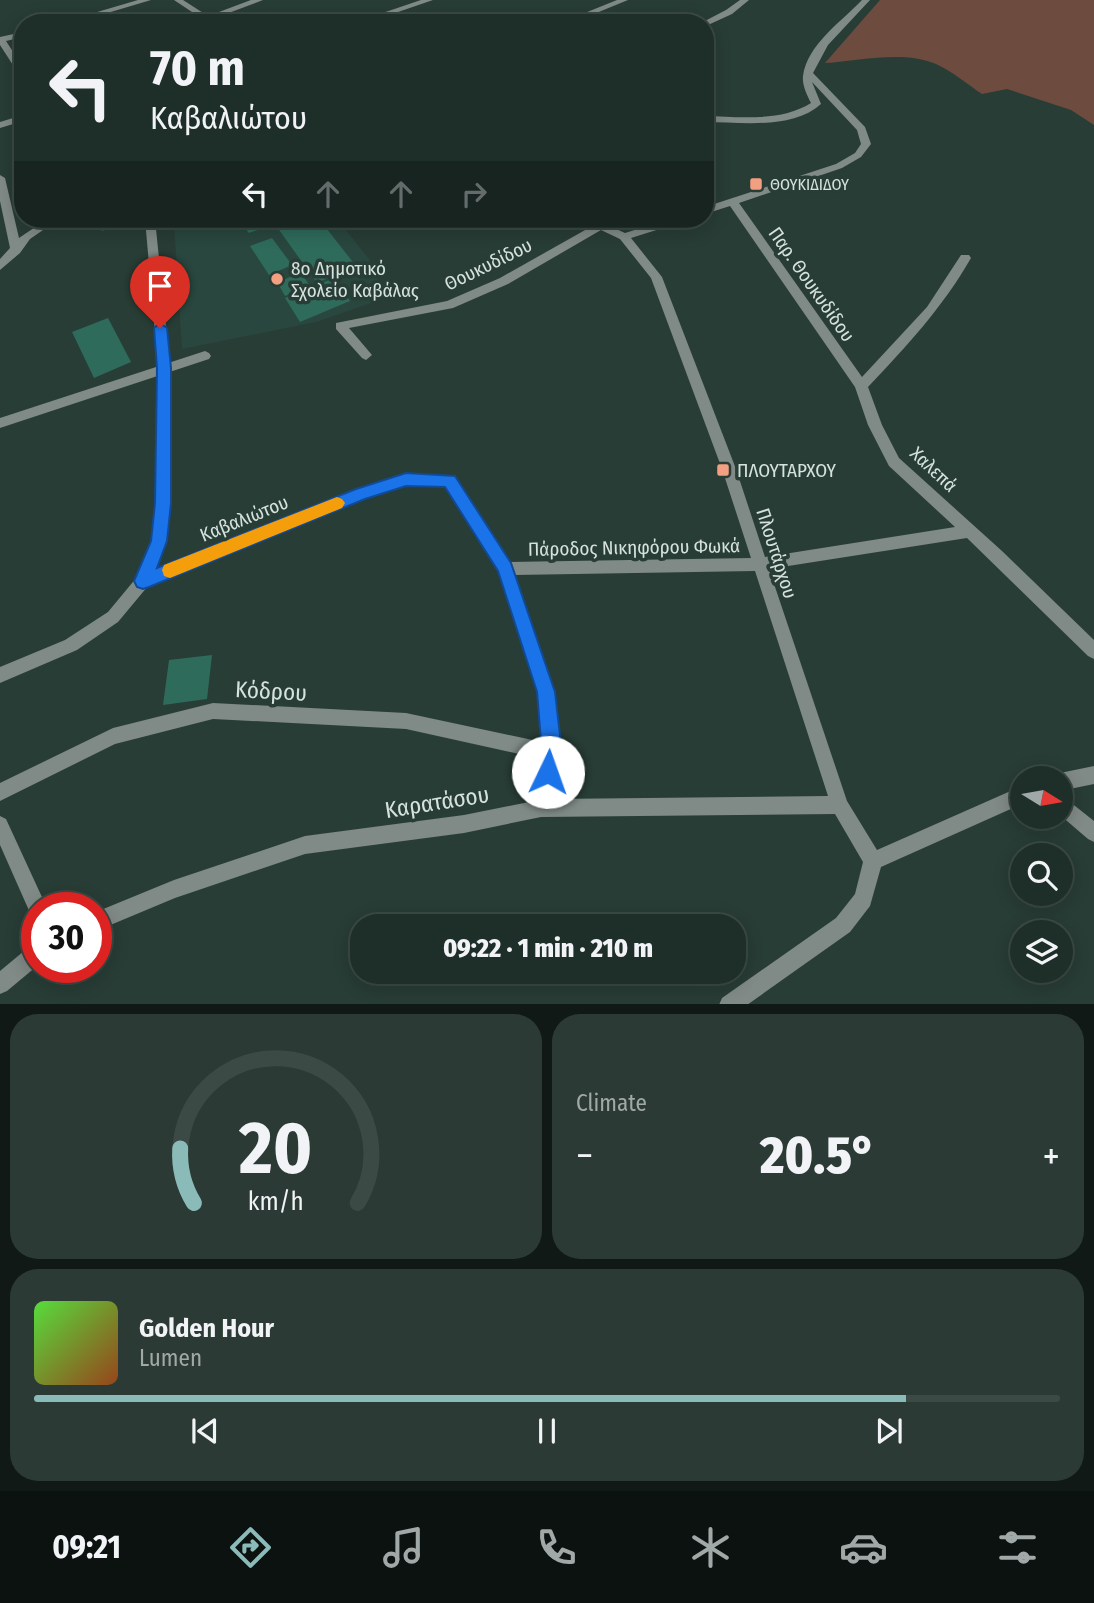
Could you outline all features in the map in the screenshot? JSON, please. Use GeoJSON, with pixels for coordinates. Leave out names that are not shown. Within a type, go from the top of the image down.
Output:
{"type":"FeatureCollection","features":[{"type":"Feature","properties":{"kind":"street"},"geometry":{"type":"LineString","coordinates":[[96,14],[147,0]]}},
{"type":"Feature","properties":{"kind":"street"},"geometry":{"type":"LineString","coordinates":[[178,0],[200,14]]}},
{"type":"Feature","properties":{"kind":"street"},"geometry":{"type":"LineString","coordinates":[[225,14],[259,0]]}},
{"type":"Feature","properties":{"kind":"street"},"geometry":{"type":"LineString","coordinates":[[385,14],[429,0]]}},
{"type":"Feature","properties":{"kind":"street"},"geometry":{"type":"LineString","coordinates":[[587,14],[624,0]]}},
{"type":"Feature","properties":{"kind":"street"},"geometry":{"type":"LineString","coordinates":[[714,19],[745,0]]}},
{"type":"Feature","properties":{"kind":"street"},"geometry":{"type":"LineString","coordinates":[[714,119],[772,117],[808,111],[816,104],[808,82],[808,73],[821,47],[866,0]]}},
{"type":"Feature","properties":{"kind":"street"},"geometry":{"type":"LineString","coordinates":[[1,40],[14,60]]}},
{"type":"Feature","properties":{"kind":"street"},"geometry":{"type":"LineString","coordinates":[[714,208],[839,166],[858,155],[866,144],[862,129],[808,73]]}},
{"type":"Feature","properties":{"kind":"street"},"geometry":{"type":"LineString","coordinates":[[0,178],[16,250]]}},
{"type":"Feature","properties":{"kind":"street","name":"Παρ. Θουκυδίδου"},"geometry":{"type":"LineString","coordinates":[[733,202],[861,386]]}},
{"type":"Feature","properties":{"kind":"street"},"geometry":{"type":"LineString","coordinates":[[0,266],[26,237],[40,228]]}},
{"type":"Feature","properties":{"kind":"street"},"geometry":{"type":"LineString","coordinates":[[143,581],[159,541],[162,515],[164,368],[151,228]]}},
{"type":"Feature","properties":{"kind":"street","name":"Θουκυδίδου"},"geometry":{"type":"LineString","coordinates":[[366,355],[340,326],[449,305],[505,281],[589,228]]}},
{"type":"Feature","properties":{"kind":"street","name":"Πλουτάρχου"},"geometry":{"type":"LineString","coordinates":[[608,228],[624,237],[656,277],[729,469],[840,805],[873,861]]}},
{"type":"Feature","properties":{"kind":"street"},"geometry":{"type":"LineString","coordinates":[[624,237],[652,228]]}},
{"type":"Feature","properties":{"kind":"street"},"geometry":{"type":"LineString","coordinates":[[861,386],[950,289],[965,258]]}},
{"type":"Feature","properties":{"kind":"street"},"geometry":{"type":"LineString","coordinates":[[0,423],[42,412],[205,356]]}},
{"type":"Feature","properties":{"kind":"street","name":"Χαλεπά"},"geometry":{"type":"LineString","coordinates":[[861,386],[875,425],[894,462],[971,531],[1094,651]]}},
{"type":"Feature","properties":{"kind":"street","name":"Καβαλιώτου"},"geometry":{"type":"LineString","coordinates":[[0,675],[71,645],[113,617],[143,581],[362,494],[406,480],[449,481],[505,569]]}},
{"type":"Feature","properties":{"kind":"street","name":"Πάροδος Νικηφόρου Φωκά"},"geometry":{"type":"LineString","coordinates":[[505,569],[760,564],[971,531]]}},
{"type":"Feature","properties":{"kind":"street"},"geometry":{"type":"LineString","coordinates":[[505,569],[546,692],[552,753],[541,808]]}},
{"type":"Feature","properties":{"kind":"street","name":"Κόδρου"},"geometry":{"type":"LineString","coordinates":[[0,792],[113,736],[214,711],[406,721],[552,753]]}},
{"type":"Feature","properties":{"kind":"street"},"geometry":{"type":"LineString","coordinates":[[1073,779],[1094,775]]}},
{"type":"Feature","properties":{"kind":"street"},"geometry":{"type":"LineString","coordinates":[[729,1004],[843,925],[863,899],[873,861],[1010,799]]}},
{"type":"Feature","properties":{"kind":"street","name":"Καρατάσου"},"geometry":{"type":"LineString","coordinates":[[112,915],[174,888],[305,845],[464,824],[541,808],[840,805]]}},
{"type":"Feature","properties":{"kind":"street"},"geometry":{"type":"LineString","coordinates":[[1073,814],[1094,833]]}},
{"type":"Feature","properties":{"kind":"street"},"geometry":{"type":"LineString","coordinates":[[0,825],[31,892]]}},
{"type":"Feature","properties":{"kind":"street"},"geometry":{"type":"LineString","coordinates":[[0,984],[21,966]]}},
{"type":"Feature","properties":{"kind":"shaded area"},"geometry":{"type":"Polygon","coordinates":[[[880,0],[1094,0],[1094,125],[1071,110],[1007,89],[982,94],[948,70],[923,60],[881,57],[825,63],[880,0]]]}},
{"type":"Feature","properties":{"kind":"shaded area","name":"8ο Δημοτικό Σχολείο Καβάλας"},"geometry":{"type":"Polygon","coordinates":[[[174,228],[344,228],[369,259],[386,298],[316,322],[182,349],[174,228]]]}},
{"type":"Feature","properties":{"kind":"building"},"geometry":{"type":"Polygon","coordinates":[[[245,228],[263,228],[249,233],[245,228]]]}},
{"type":"Feature","properties":{"kind":"building"},"geometry":{"type":"Polygon","coordinates":[[[278,228],[326,228],[356,266],[317,283],[278,228]]]}},
{"type":"Feature","properties":{"kind":"building"},"geometry":{"type":"Polygon","coordinates":[[[272,238],[292,265],[269,275],[250,246],[272,238]]]}},
{"type":"Feature","properties":{"kind":"building"},"geometry":{"type":"Polygon","coordinates":[[[301,273],[310,286],[285,296],[277,282],[301,273]]]}},
{"type":"Feature","properties":{"kind":"building"},"geometry":{"type":"Polygon","coordinates":[[[334,278],[350,301],[300,322],[285,298],[334,278]]]}},
{"type":"Feature","properties":{"kind":"building"},"geometry":{"type":"Polygon","coordinates":[[[108,318],[131,362],[94,378],[72,332],[108,318]]]}},
{"type":"Feature","properties":{"kind":"building"},"geometry":{"type":"Polygon","coordinates":[[[212,655],[207,699],[163,705],[169,660],[212,655]]]}},
{"type":"Feature","properties":{"kind":"slow traffic"},"geometry":{"type":"LineString","coordinates":[[170,570],[337,503]]}},
{"type":"Feature","properties":{"kind":"place","name":"ΘΟΥΚΙΔΙΔΟΥ"},"geometry":{"type":"Point","coordinates":[756,184]}},
{"type":"Feature","properties":{"kind":"place","name":"8ο Δημοτικό Σχολείο Καβάλας"},"geometry":{"type":"Point","coordinates":[277,279]}},
{"type":"Feature","properties":{"kind":"place","name":"ΠΛΟΥΤΑΡΧΟΥ"},"geometry":{"type":"Point","coordinates":[723,470]}},
{"type":"Feature","properties":{"kind":"route"},"geometry":{"type":"LineString","coordinates":[[160,328],[164,368],[163,503],[159,541],[143,581],[362,494],[406,480],[449,481],[505,569],[546,692],[552,753],[548,772]]}}]}
